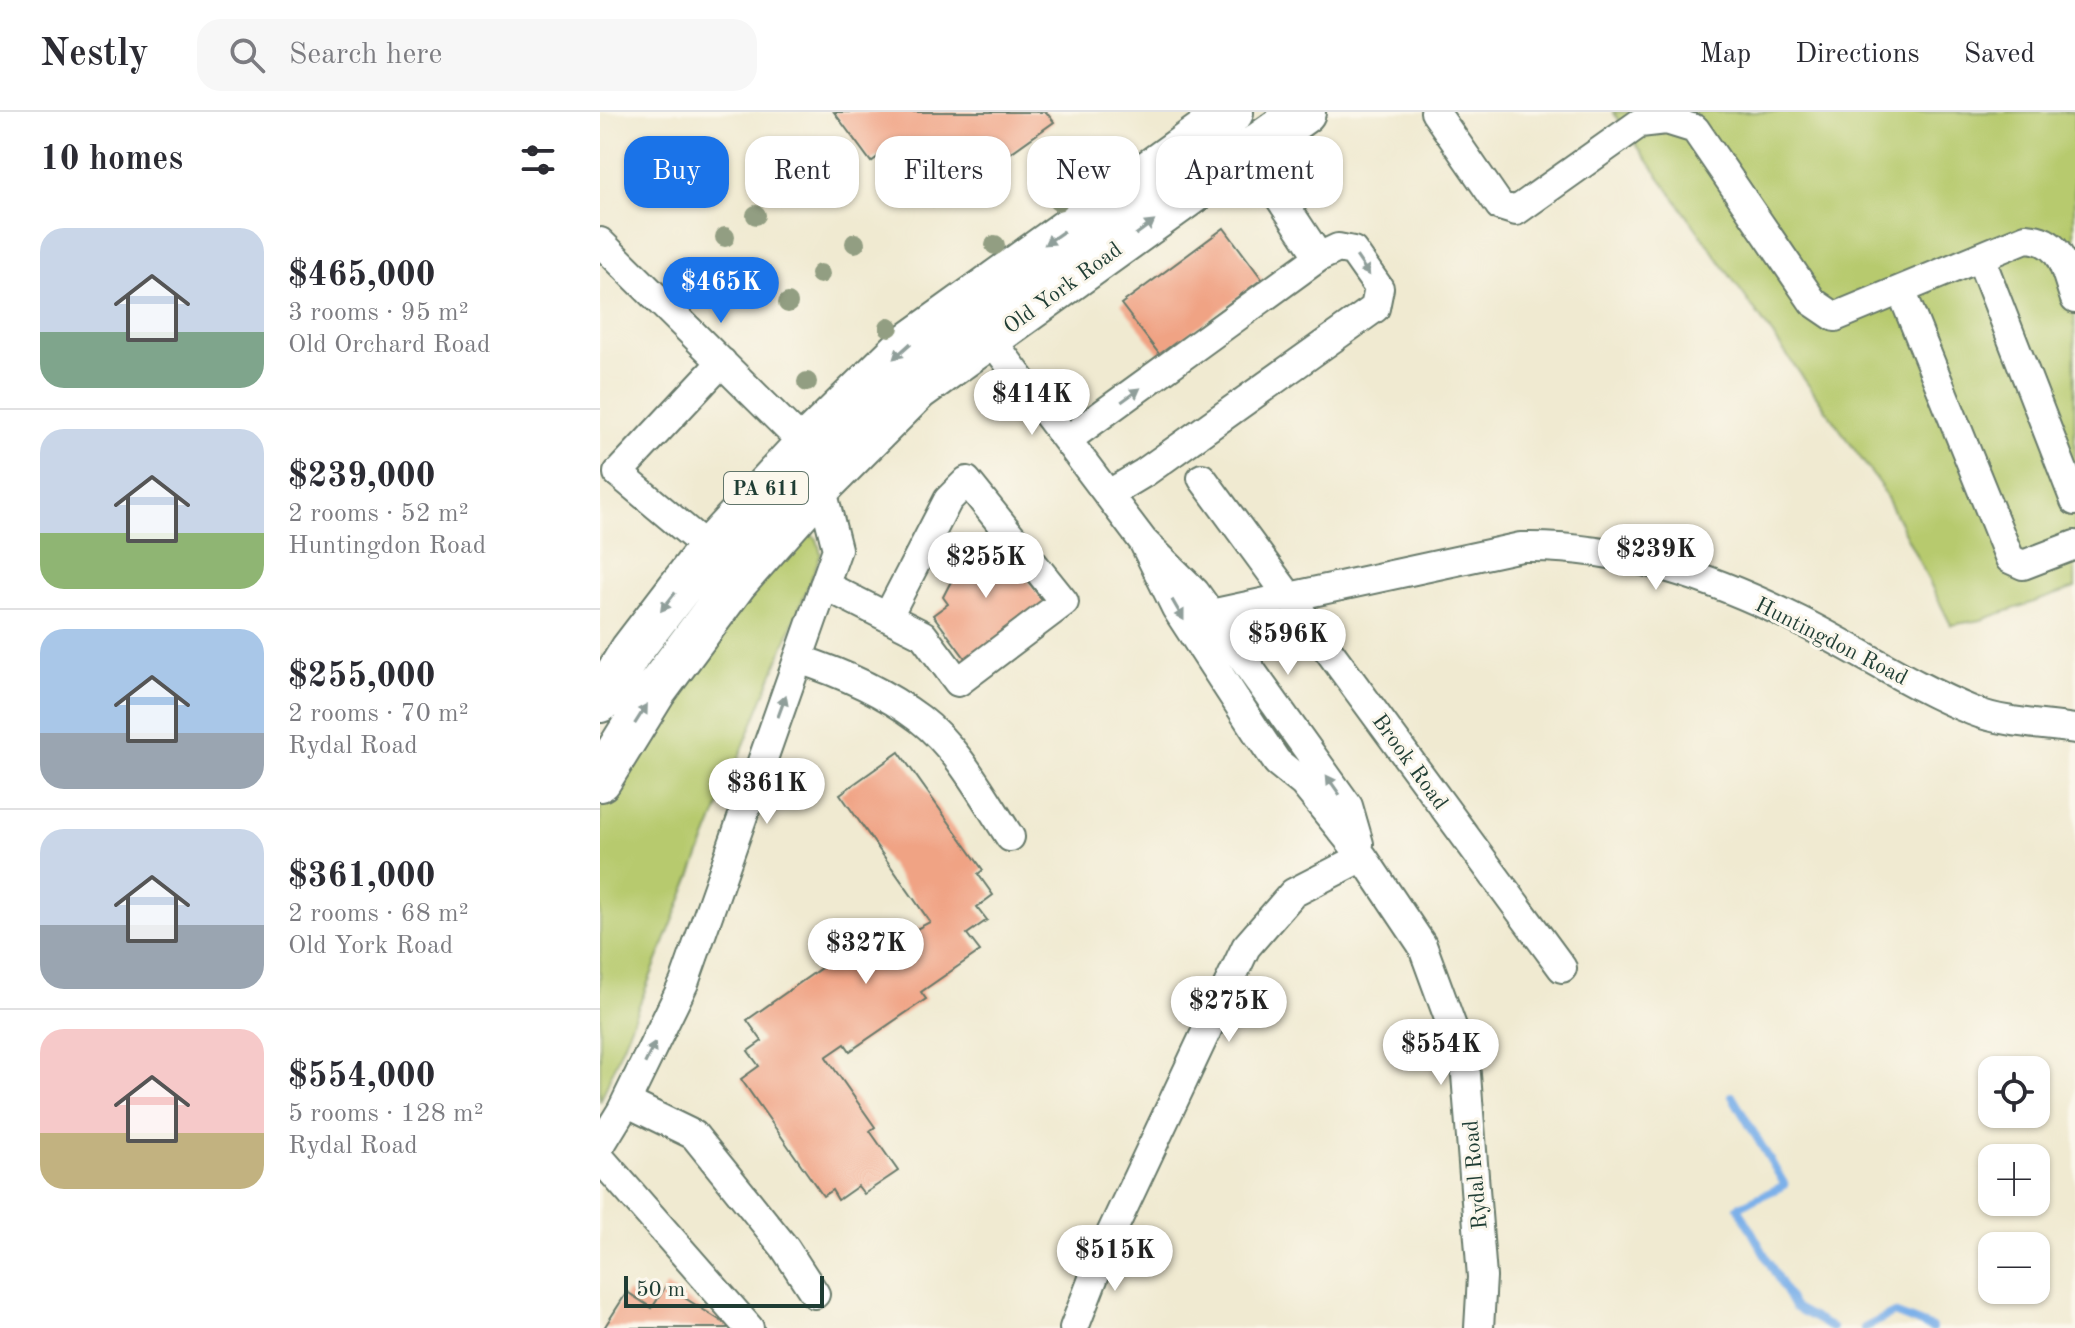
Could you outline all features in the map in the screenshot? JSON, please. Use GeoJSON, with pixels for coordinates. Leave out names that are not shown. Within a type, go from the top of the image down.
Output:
{"type":"FeatureCollection","features":[{"type":"Feature","properties":{"kind":"highway","name":"Old York Road"},"geometry":{"type":"LineString","coordinates":[[600,701],[631,651],[709,549],[805,445],[905,347],[1232,112]]}},
{"type":"Feature","properties":{"kind":"highway","name":"Old York Road"},"geometry":{"type":"LineString","coordinates":[[1272,136],[1304,112]]}},
{"type":"Feature","properties":{"kind":"highway","name":"Old York Road"},"geometry":{"type":"LineString","coordinates":[[600,780],[655,691],[727,594],[821,486],[918,389],[1173,208]]}},
{"type":"Feature","properties":{"kind":"street"},"geometry":{"type":"LineString","coordinates":[[1435,112],[1500,206],[1516,211],[1640,123],[1666,120],[1695,129],[1813,302],[1835,317],[2026,238],[2044,239],[2056,250],[2075,299]]}},
{"type":"Feature","properties":{"kind":"street"},"geometry":{"type":"LineString","coordinates":[[1286,208],[1319,257]]}},
{"type":"Feature","properties":{"kind":"street"},"geometry":{"type":"LineString","coordinates":[[600,242],[805,445]]}},
{"type":"Feature","properties":{"kind":"street"},"geometry":{"type":"LineString","coordinates":[[1067,440],[1319,257],[1338,248],[1353,251],[1379,288],[1375,308],[1144,473],[1109,494]]}},
{"type":"Feature","properties":{"kind":"street"},"geometry":{"type":"LineString","coordinates":[[1980,257],[2075,501]]}},
{"type":"Feature","properties":{"kind":"street"},"geometry":{"type":"LineString","coordinates":[[1901,290],[2010,559],[2023,565],[2075,545]]}},
{"type":"Feature","properties":{"kind":"street","name":"Rydal Road"},"geometry":{"type":"LineString","coordinates":[[963,303],[1143,541],[1176,608],[1277,762],[1303,783],[1363,857],[1422,945],[1465,1062],[1482,1277],[1479,1328]]}},
{"type":"Feature","properties":{"kind":"street"},"geometry":{"type":"LineString","coordinates":[[709,549],[618,473],[722,362]]}},
{"type":"Feature","properties":{"kind":"street","name":"Brook Road"},"geometry":{"type":"LineString","coordinates":[[1202,478],[1562,968]]}},
{"type":"Feature","properties":{"kind":"street"},"geometry":{"type":"LineString","coordinates":[[824,585],[923,635],[958,682],[1064,602],[967,481],[948,500],[888,616]]}},
{"type":"Feature","properties":{"kind":"street"},"geometry":{"type":"LineString","coordinates":[[600,1146],[626,1102],[684,983],[837,549],[821,486]]}},
{"type":"Feature","properties":{"kind":"street","name":"Rydal Road"},"geometry":{"type":"LineString","coordinates":[[1143,541],[1195,592],[1348,806],[1363,857]]}},
{"type":"Feature","properties":{"kind":"street","name":"Huntingdon Road"},"geometry":{"type":"LineString","coordinates":[[1211,614],[1521,547],[1585,548],[1708,580],[1801,622],[1975,712],[2075,729]]}},
{"type":"Feature","properties":{"kind":"street"},"geometry":{"type":"LineString","coordinates":[[798,659],[853,677],[922,720],[963,766],[1010,837]]}},
{"type":"Feature","properties":{"kind":"street"},"geometry":{"type":"LineString","coordinates":[[1235,701],[1262,685]]}},
{"type":"Feature","properties":{"kind":"street"},"geometry":{"type":"LineString","coordinates":[[1074,1328],[1108,1240],[1246,947],[1293,893],[1363,857]]}},
{"type":"Feature","properties":{"kind":"street"},"geometry":{"type":"LineString","coordinates":[[626,1102],[694,1135],[785,1248],[815,1294]]}},
{"type":"Feature","properties":{"kind":"street"},"geometry":{"type":"LineString","coordinates":[[600,1158],[749,1328]]}},
{"type":"Feature","properties":{"kind":"green space"},"geometry":{"type":"Polygon","coordinates":[[[1613,112],[2074,112],[2075,588],[1981,620],[1951,625],[1882,488],[1613,112]]]}},
{"type":"Feature","properties":{"kind":"green space"},"geometry":{"type":"Polygon","coordinates":[[[806,532],[817,539],[821,554],[600,1102],[600,809],[655,715],[749,586],[806,532]]]}},
{"type":"Feature","properties":{"kind":"building"},"geometry":{"type":"Polygon","coordinates":[[[834,112],[1046,112],[1054,122],[1034,136],[1027,136],[1027,141],[1011,153],[1011,136],[875,136],[875,159],[871,162],[859,146],[859,136],[852,136],[834,112]]]}},
{"type":"Feature","properties":{"kind":"building"},"geometry":{"type":"Polygon","coordinates":[[[1224,228],[1262,279],[1160,355],[1121,304],[1224,228]]]}},
{"type":"Feature","properties":{"kind":"building"},"geometry":{"type":"Polygon","coordinates":[[[987,538],[993,545],[998,541],[1045,604],[968,662],[933,615],[948,604],[943,597],[964,556],[987,538]]]}},
{"type":"Feature","properties":{"kind":"building"},"geometry":{"type":"Polygon","coordinates":[[[899,752],[983,870],[978,874],[993,895],[977,907],[987,920],[967,934],[980,951],[921,992],[926,999],[850,1051],[845,1044],[826,1057],[875,1127],[870,1131],[898,1171],[864,1194],[858,1186],[838,1200],[832,1190],[823,1196],[741,1079],[759,1066],[748,1051],[762,1041],[747,1020],[871,933],[876,941],[886,934],[892,942],[930,922],[840,794],[899,752]]]}},
{"type":"Feature","properties":{"kind":"building"},"geometry":{"type":"Polygon","coordinates":[[[666,1286],[732,1328],[604,1328],[627,1292],[652,1308],[666,1286]]]}},
{"type":"Feature","properties":{"kind":"waterway"},"geometry":{"type":"LineString","coordinates":[[1732,1096],[1785,1185],[1738,1207],[1794,1307],[1832,1328]]}},
{"type":"Feature","properties":{"kind":"waterway"},"geometry":{"type":"LineString","coordinates":[[1864,1328],[1894,1313],[1932,1328]]}}]}
